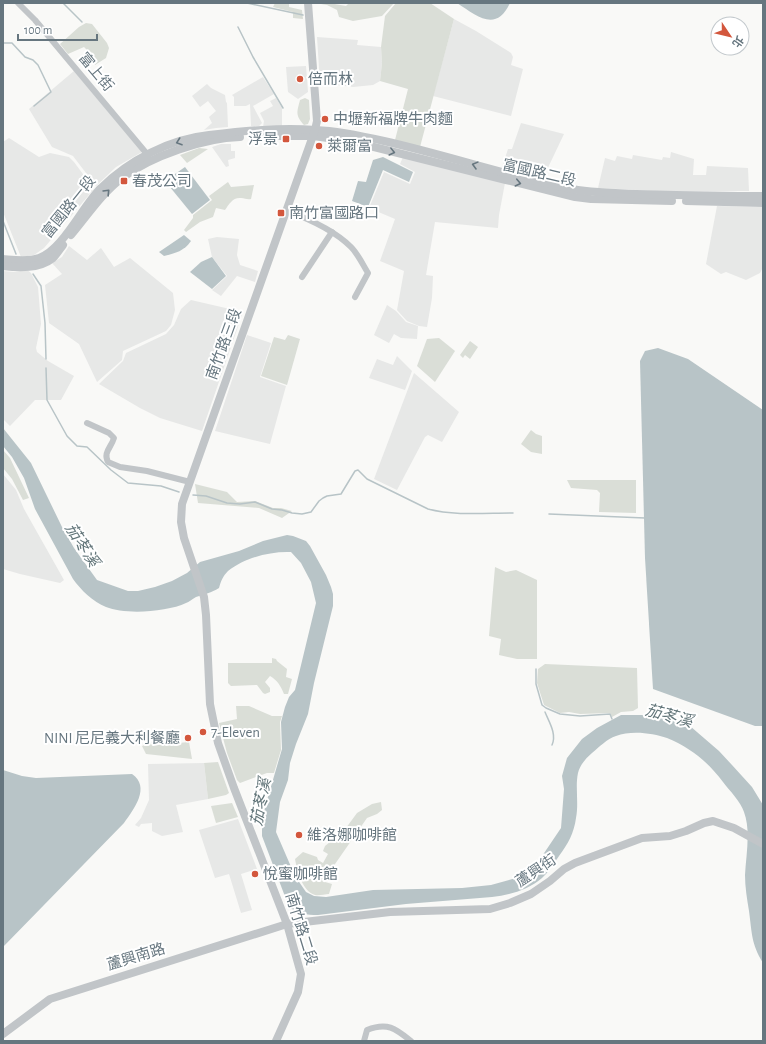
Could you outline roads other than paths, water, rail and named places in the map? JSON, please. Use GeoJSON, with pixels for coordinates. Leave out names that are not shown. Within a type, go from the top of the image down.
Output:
{"type":"FeatureCollection","features":[{"type":"Feature","properties":{"kind":"street","name":"富上街"},"geometry":{"type":"LineString","coordinates":[[18,3],[35,20],[148,158]]}},
{"type":"Feature","properties":{"kind":"street","name":"南竹路三段"},"geometry":{"type":"LineString","coordinates":[[206,615],[204,597],[184,538],[181,522],[182,504],[314,133],[317,121],[308,3]]}},
{"type":"Feature","properties":{"kind":"street","name":"富國路一段"},"geometry":{"type":"LineString","coordinates":[[3,259],[28,260],[40,258],[49,253],[61,240],[100,189],[118,172],[148,158],[198,143],[236,137],[314,133]]}},
{"type":"Feature","properties":{"kind":"street","name":"富國路二段"},"geometry":{"type":"LineString","coordinates":[[314,133],[354,135],[407,146],[507,174],[589,192],[763,196]]}},
{"type":"Feature","properties":{"kind":"street","name":"富國路二段"},"geometry":{"type":"LineString","coordinates":[[314,133],[583,198],[763,203]]}},
{"type":"Feature","properties":{"kind":"street","name":"富國路一段"},"geometry":{"type":"LineString","coordinates":[[3,266],[29,267],[42,264],[53,258],[105,194],[122,178],[139,167],[148,158]]}},
{"type":"Feature","properties":{"kind":"street"},"geometry":{"type":"LineString","coordinates":[[286,211],[309,219],[332,232],[352,247],[368,273],[355,297]]}},
{"type":"Feature","properties":{"kind":"street"},"geometry":{"type":"LineString","coordinates":[[302,277],[332,232]]}},
{"type":"Feature","properties":{"kind":"street"},"geometry":{"type":"LineString","coordinates":[[87,423],[109,433],[114,438],[106,453],[105,457],[108,462],[120,467],[147,471],[190,482]]}},
{"type":"Feature","properties":{"kind":"street","name":"南竹路二段"},"geometry":{"type":"LineString","coordinates":[[206,615],[210,704],[218,743],[287,924],[301,974],[298,992],[276,1041]]}},
{"type":"Feature","properties":{"kind":"street","name":"蘆興街"},"geometry":{"type":"LineString","coordinates":[[287,924],[390,912],[490,909],[510,903],[531,894],[550,881],[564,868],[575,863],[642,838],[670,836],[686,831],[704,822],[713,821],[734,828],[763,844]]}},
{"type":"Feature","properties":{"kind":"street","name":"蘆興南路"},"geometry":{"type":"LineString","coordinates":[[3,1034],[50,999],[287,924]]}},
{"type":"Feature","properties":{"kind":"street"},"geometry":{"type":"LineString","coordinates":[[364,1041],[367,1030],[377,1026],[385,1026],[401,1033],[411,1041]]}},
{"type":"Feature","properties":{"kind":"waterway"},"geometry":{"type":"LineString","coordinates":[[63,3],[82,22]]}},
{"type":"Feature","properties":{"kind":"waterway"},"geometry":{"type":"LineString","coordinates":[[247,3],[303,15]]}},
{"type":"Feature","properties":{"kind":"waterway"},"geometry":{"type":"LineString","coordinates":[[238,27],[253,57],[283,108]]}},
{"type":"Feature","properties":{"kind":"waterway"},"geometry":{"type":"LineString","coordinates":[[3,43],[12,43],[25,57],[33,60],[38,65],[51,92],[34,106]]}},
{"type":"Feature","properties":{"kind":"waterway"},"geometry":{"type":"LineString","coordinates":[[3,221],[16,254]]}},
{"type":"Feature","properties":{"kind":"waterway"},"geometry":{"type":"LineString","coordinates":[[33,274],[41,286],[45,323],[46,359]]}},
{"type":"Feature","properties":{"kind":"waterway"},"geometry":{"type":"LineString","coordinates":[[46,368],[47,400],[67,436],[77,446],[87,447],[111,470],[128,483],[161,486],[179,492]]}},
{"type":"Feature","properties":{"kind":"waterway"},"geometry":{"type":"LineString","coordinates":[[193,495],[206,496],[227,503],[240,504],[255,502],[272,509],[302,514],[311,512],[323,498],[341,494],[355,471],[358,470],[367,479],[428,509],[449,513],[513,513]]}},
{"type":"Feature","properties":{"kind":"waterway"},"geometry":{"type":"LineString","coordinates":[[549,514],[645,518]]}},
{"type":"Feature","properties":{"kind":"waterway"},"geometry":{"type":"LineString","coordinates":[[536,669],[536,684],[542,705],[546,708],[560,714],[580,716],[610,714],[612,719]]}},
{"type":"Feature","properties":{"kind":"waterway"},"geometry":{"type":"LineString","coordinates":[[545,712],[553,732],[554,737],[552,745]]}},
{"type":"Feature","properties":{"kind":"place","name":"倍而林"},"geometry":{"type":"Point","coordinates":[300,79]}},
{"type":"Feature","properties":{"kind":"place","name":"中壢新福牌牛肉麵"},"geometry":{"type":"Point","coordinates":[325,119]}},
{"type":"Feature","properties":{"kind":"place","name":"浮景"},"geometry":{"type":"Point","coordinates":[286,139]}},
{"type":"Feature","properties":{"kind":"place","name":"萊爾富"},"geometry":{"type":"Point","coordinates":[319,146]}},
{"type":"Feature","properties":{"kind":"place","name":"春茂公司"},"geometry":{"type":"Point","coordinates":[124,181]}},
{"type":"Feature","properties":{"kind":"place","name":"南竹富國路口"},"geometry":{"type":"Point","coordinates":[281,213]}},
{"type":"Feature","properties":{"kind":"place","name":"7-Eleven"},"geometry":{"type":"Point","coordinates":[203,732]}},
{"type":"Feature","properties":{"kind":"place","name":"NINI 尼尼義大利餐廳"},"geometry":{"type":"Point","coordinates":[188,738]}},
{"type":"Feature","properties":{"kind":"place","name":"維洛娜咖啡館"},"geometry":{"type":"Point","coordinates":[299,835]}},
{"type":"Feature","properties":{"kind":"place","name":"悅蜜咖啡館"},"geometry":{"type":"Point","coordinates":[255,874]}},
{"type":"Feature","properties":{"kind":"water label","name":"茄苳溪"},"geometry":{"type":"Point","coordinates":[82,545]}},
{"type":"Feature","properties":{"kind":"water label","name":"茄苳溪"},"geometry":{"type":"Point","coordinates":[669,716]}},
{"type":"Feature","properties":{"kind":"water label","name":"茄苳溪"},"geometry":{"type":"Point","coordinates":[261,802]}}]}
